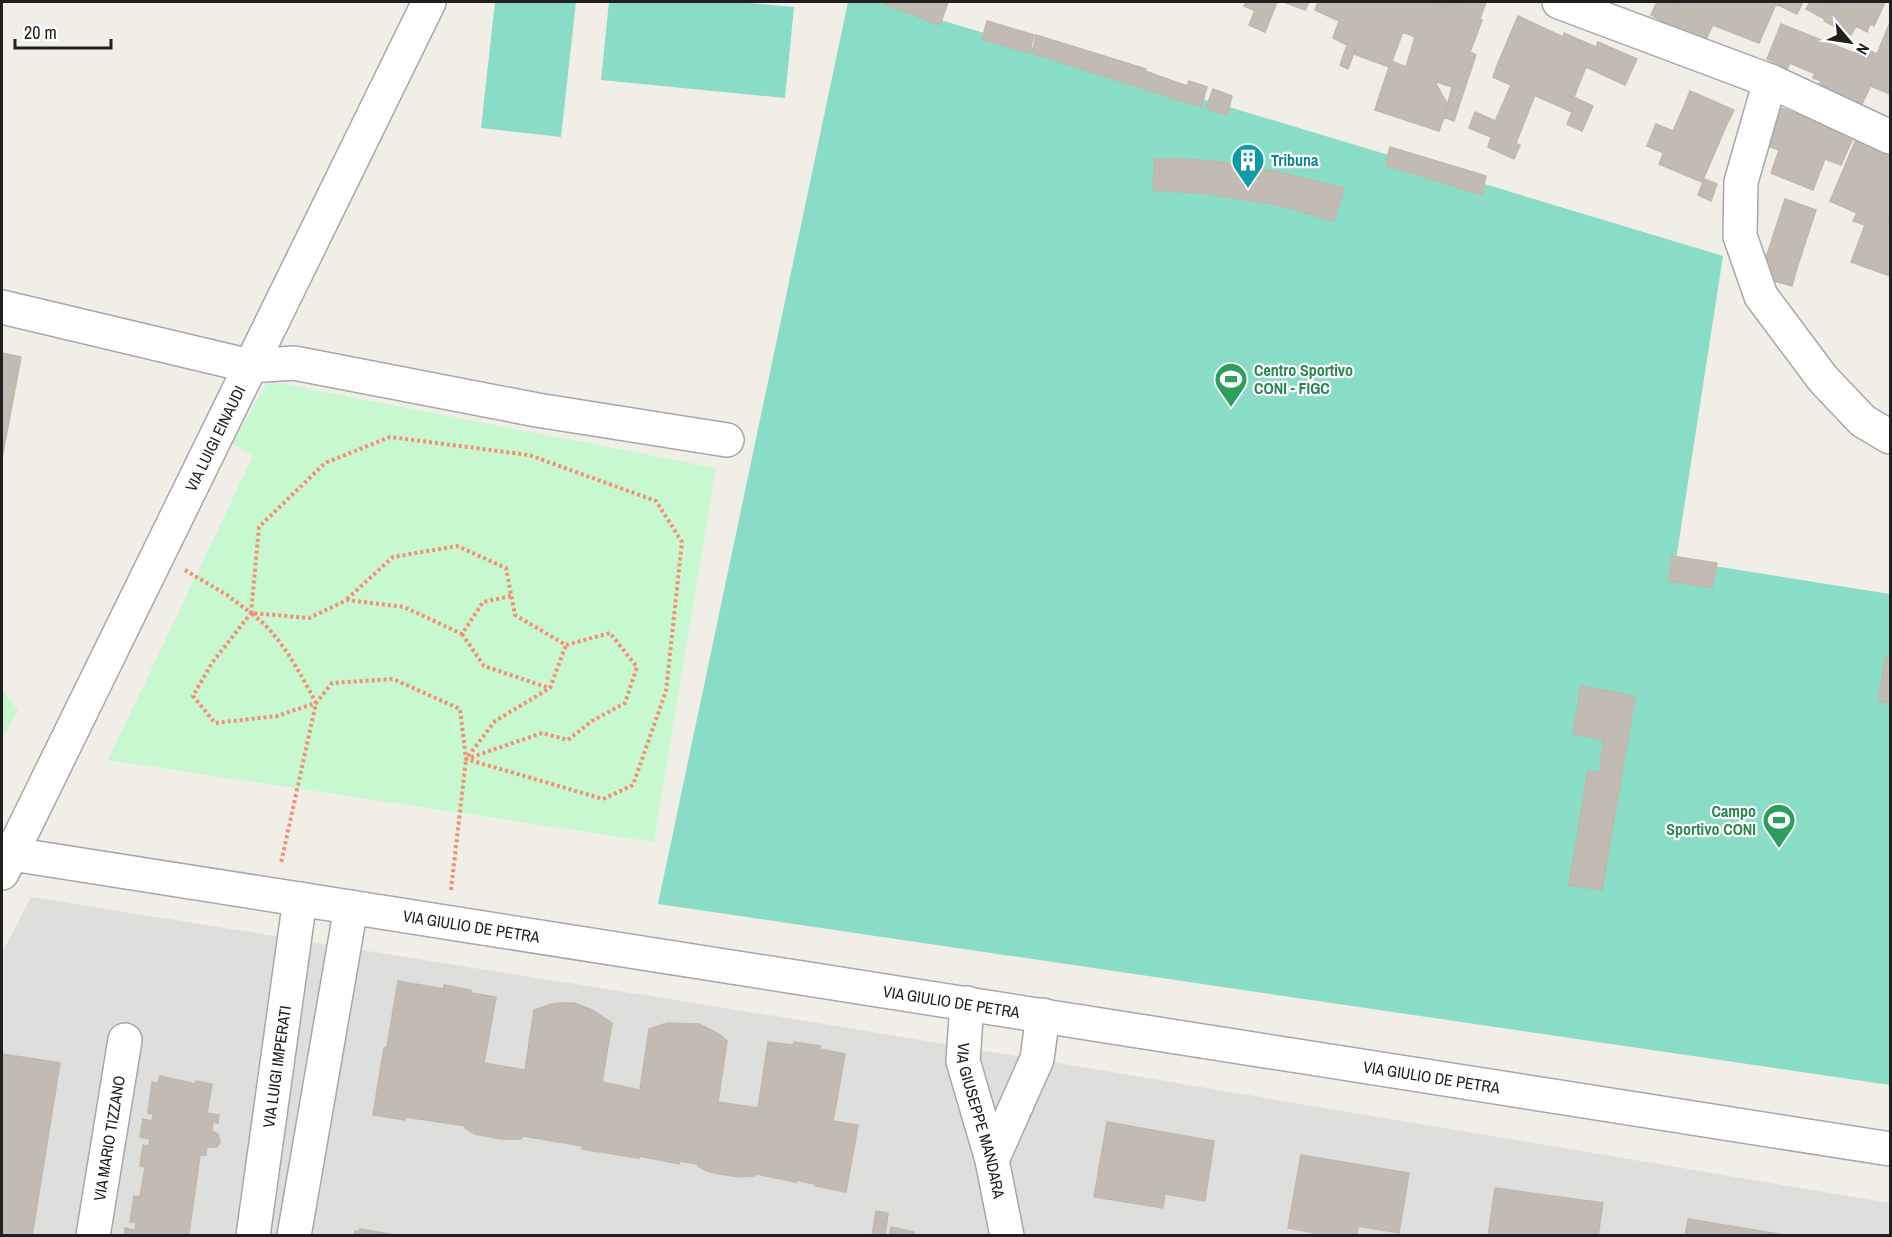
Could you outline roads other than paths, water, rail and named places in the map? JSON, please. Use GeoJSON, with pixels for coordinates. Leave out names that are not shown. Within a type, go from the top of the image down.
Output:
{"type":"FeatureCollection","features":[{"type":"Feature","properties":{"kind":"street","name":"VIA LUIGI EINAUDI"},"geometry":{"type":"LineString","coordinates":[[7,864],[429,2]]}},
{"type":"Feature","properties":{"kind":"street"},"geometry":{"type":"LineString","coordinates":[[1559,2],[1770,81],[1890,137]]}},
{"type":"Feature","properties":{"kind":"street"},"geometry":{"type":"LineString","coordinates":[[1770,81],[1741,182],[1740,236],[1761,296],[1823,379],[1863,421],[1890,437]]}},
{"type":"Feature","properties":{"kind":"street"},"geometry":{"type":"LineString","coordinates":[[2,307],[250,366],[294,363],[537,410],[727,440]]}},
{"type":"Feature","properties":{"kind":"street","name":"VIA GIULIO DE PETRA"},"geometry":{"type":"LineString","coordinates":[[7,864],[287,897],[1890,1149]]}},
{"type":"Feature","properties":{"kind":"street","name":"VIA LUIGI IMPERATI"},"geometry":{"type":"LineString","coordinates":[[253,1236],[287,897]]}},
{"type":"Feature","properties":{"kind":"street"},"geometry":{"type":"LineString","coordinates":[[294,1236],[351,907]]}},
{"type":"Feature","properties":{"kind":"street","name":"VIA GIUSEPPE MANDARA"},"geometry":{"type":"LineString","coordinates":[[967,1003],[963,1061],[992,1161],[1007,1236]]}},
{"type":"Feature","properties":{"kind":"street"},"geometry":{"type":"LineString","coordinates":[[992,1161],[1037,1059],[1043,1015]]}},
{"type":"Feature","properties":{"kind":"street","name":"VIA MARIO TIZZANO"},"geometry":{"type":"LineString","coordinates":[[93,1236],[125,1040]]}},
{"type":"Feature","properties":{"kind":"place","name":"Tribuna"},"geometry":{"type":"Point","coordinates":[1248,189]}},
{"type":"Feature","properties":{"kind":"place","name":"Centro Sportivo CONI - FIGC"},"geometry":{"type":"Point","coordinates":[1231,408]}},
{"type":"Feature","properties":{"kind":"place","name":"Campo Sportivo CONI"},"geometry":{"type":"Point","coordinates":[1779,849]}}]}
